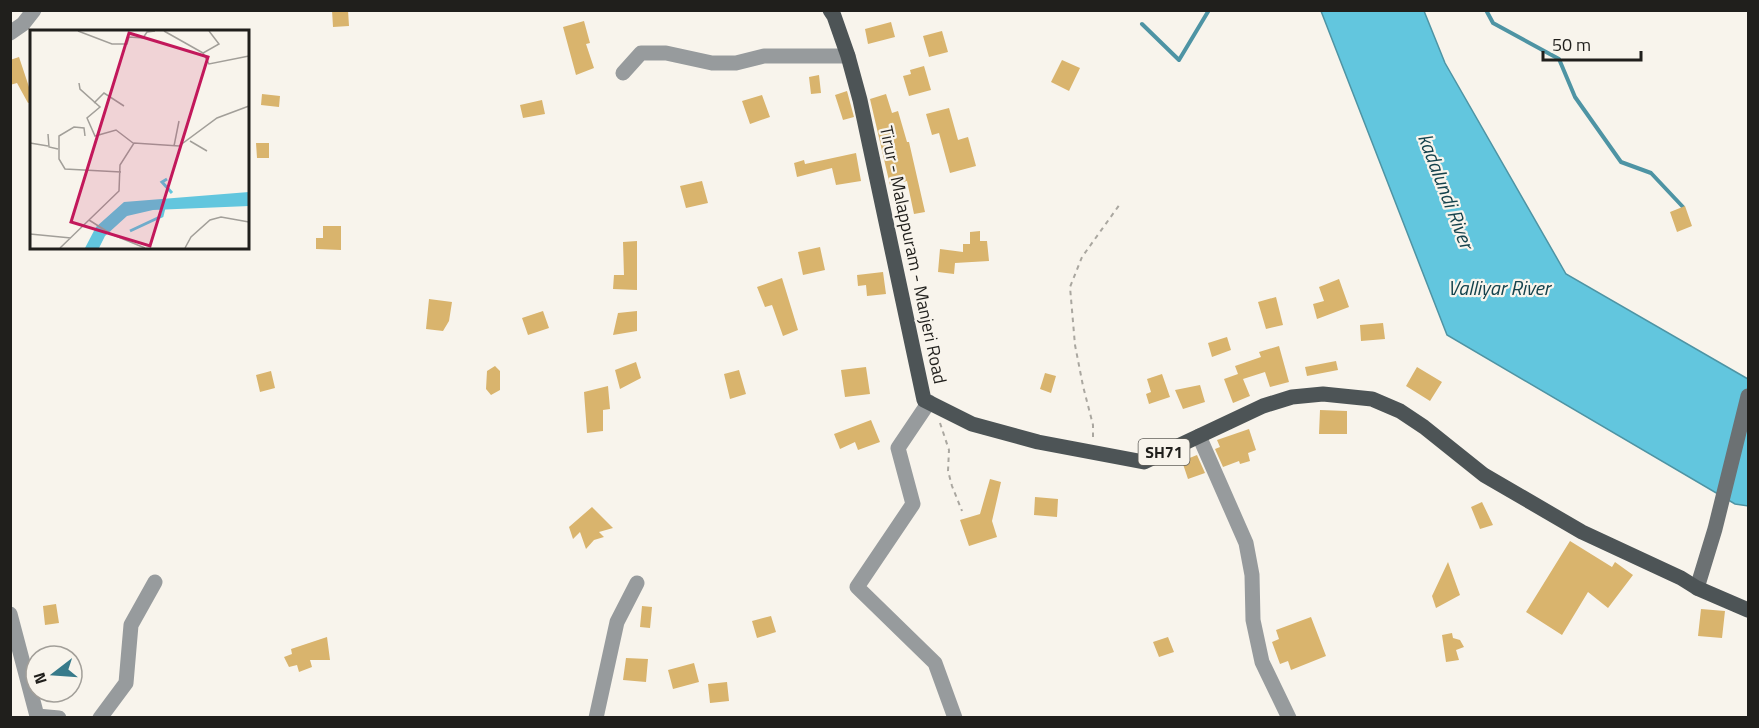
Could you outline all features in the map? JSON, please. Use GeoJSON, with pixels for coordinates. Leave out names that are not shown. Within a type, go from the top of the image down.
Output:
{"type":"FeatureCollection","features":[{"type":"Feature","properties":{"kind":"main road","name":"Tirur - Malappuram - Manjeri Road"},"geometry":{"type":"LineString","coordinates":[[830,10],[848,56],[924,400],[972,424],[1038,442],[1144,462],[1263,406],[1292,397],[1323,394],[1372,399],[1400,411],[1424,427],[1484,475],[1582,532],[1681,578],[1697,588],[1749,610]]}},
{"type":"Feature","properties":{"kind":"street"},"geometry":{"type":"LineString","coordinates":[[10,33],[23,24],[34,10]]}},
{"type":"Feature","properties":{"kind":"street"},"geometry":{"type":"LineString","coordinates":[[623,73],[641,53],[666,53],[712,63],[736,63],[764,56],[848,56]]}},
{"type":"Feature","properties":{"kind":"street"},"geometry":{"type":"LineString","coordinates":[[1697,588],[1749,396]]}},
{"type":"Feature","properties":{"kind":"street"},"geometry":{"type":"LineString","coordinates":[[929,402],[898,448],[913,504],[857,587],[935,663],[955,717]]}},
{"type":"Feature","properties":{"kind":"street"},"geometry":{"type":"LineString","coordinates":[[1199,436],[1246,543],[1252,575],[1253,620],[1262,662],[1289,717]]}},
{"type":"Feature","properties":{"kind":"street"},"geometry":{"type":"LineString","coordinates":[[100,717],[126,683],[131,625],[154,582]]}},
{"type":"Feature","properties":{"kind":"street"},"geometry":{"type":"LineString","coordinates":[[596,717],[617,622],[637,583]]}},
{"type":"Feature","properties":{"kind":"street"},"geometry":{"type":"LineString","coordinates":[[10,614],[38,716],[59,717]]}},
{"type":"Feature","properties":{"kind":"path"},"geometry":{"type":"LineString","coordinates":[[1094,452],[1093,425],[1075,345],[1070,287],[1082,257],[1120,204]]}},
{"type":"Feature","properties":{"kind":"path"},"geometry":{"type":"LineString","coordinates":[[929,402],[949,450],[948,460],[952,486],[962,511]]}},
{"type":"Feature","properties":{"kind":"water","name":"Valliyar River"},"geometry":{"type":"Polygon","coordinates":[[[1321,11],[1424,11],[1445,63],[1566,274],[1748,379],[1748,506],[1735,504],[1447,335],[1321,11]]]}},
{"type":"Feature","properties":{"kind":"building"},"geometry":{"type":"Polygon","coordinates":[[[332,10],[348,10],[349,26],[333,27],[332,10]]]}},
{"type":"Feature","properties":{"kind":"building"},"geometry":{"type":"Polygon","coordinates":[[[584,21],[590,43],[586,44],[594,68],[576,75],[563,27],[584,21]]]}},
{"type":"Feature","properties":{"kind":"building"},"geometry":{"type":"Polygon","coordinates":[[[891,22],[895,37],[868,44],[865,29],[891,22]]]}},
{"type":"Feature","properties":{"kind":"building"},"geometry":{"type":"Polygon","coordinates":[[[942,31],[948,52],[929,57],[923,36],[942,31]]]}},
{"type":"Feature","properties":{"kind":"building"},"geometry":{"type":"Polygon","coordinates":[[[19,57],[30,90],[30,102],[28,103],[17,83],[10,85],[10,60],[19,57]]]}},
{"type":"Feature","properties":{"kind":"building"},"geometry":{"type":"Polygon","coordinates":[[[1062,60],[1080,68],[1069,91],[1051,82],[1062,60]]]}},
{"type":"Feature","properties":{"kind":"building"},"geometry":{"type":"Polygon","coordinates":[[[924,66],[931,90],[909,96],[903,76],[911,74],[910,70],[924,66]]]}},
{"type":"Feature","properties":{"kind":"building"},"geometry":{"type":"Polygon","coordinates":[[[819,75],[821,93],[811,94],[809,77],[819,75]]]}},
{"type":"Feature","properties":{"kind":"building"},"geometry":{"type":"Polygon","coordinates":[[[847,91],[854,117],[843,120],[835,95],[847,91]]]}},
{"type":"Feature","properties":{"kind":"building"},"geometry":{"type":"Polygon","coordinates":[[[262,94],[280,96],[279,107],[261,105],[262,94]]]}},
{"type":"Feature","properties":{"kind":"building"},"geometry":{"type":"Polygon","coordinates":[[[886,94],[892,113],[898,111],[907,142],[909,142],[925,212],[914,214],[907,181],[890,185],[870,99],[886,94]]]}},
{"type":"Feature","properties":{"kind":"building"},"geometry":{"type":"Polygon","coordinates":[[[762,95],[770,117],[750,124],[742,101],[762,95]]]}},
{"type":"Feature","properties":{"kind":"building"},"geometry":{"type":"Polygon","coordinates":[[[542,100],[545,114],[523,118],[520,105],[542,100]]]}},
{"type":"Feature","properties":{"kind":"building"},"geometry":{"type":"Polygon","coordinates":[[[949,108],[958,140],[968,137],[976,166],[950,173],[939,133],[932,135],[926,114],[949,108]]]}},
{"type":"Feature","properties":{"kind":"building"},"geometry":{"type":"Polygon","coordinates":[[[256,143],[269,143],[269,158],[257,158],[256,143]]]}},
{"type":"Feature","properties":{"kind":"building"},"geometry":{"type":"Polygon","coordinates":[[[856,153],[861,181],[836,185],[832,168],[797,177],[794,163],[804,160],[805,164],[856,153]]]}},
{"type":"Feature","properties":{"kind":"building"},"geometry":{"type":"Polygon","coordinates":[[[702,181],[708,203],[686,208],[680,186],[702,181]]]}},
{"type":"Feature","properties":{"kind":"building"},"geometry":{"type":"Polygon","coordinates":[[[1685,206],[1692,226],[1677,232],[1670,212],[1685,206]]]}},
{"type":"Feature","properties":{"kind":"building"},"geometry":{"type":"Polygon","coordinates":[[[323,226],[341,226],[341,250],[316,249],[316,238],[323,238],[323,226]]]}},
{"type":"Feature","properties":{"kind":"building"},"geometry":{"type":"Polygon","coordinates":[[[980,231],[980,241],[987,241],[989,261],[955,263],[954,274],[938,272],[940,249],[963,252],[963,244],[970,244],[970,232],[980,231]]]}},
{"type":"Feature","properties":{"kind":"building"},"geometry":{"type":"Polygon","coordinates":[[[637,241],[637,290],[613,289],[614,275],[624,275],[623,242],[637,241]]]}},
{"type":"Feature","properties":{"kind":"building"},"geometry":{"type":"Polygon","coordinates":[[[820,247],[825,270],[803,275],[798,252],[820,247]]]}},
{"type":"Feature","properties":{"kind":"building"},"geometry":{"type":"Polygon","coordinates":[[[883,272],[886,294],[867,296],[866,285],[858,286],[857,275],[883,272]]]}},
{"type":"Feature","properties":{"kind":"building"},"geometry":{"type":"Polygon","coordinates":[[[782,278],[798,330],[783,336],[772,305],[765,307],[757,287],[782,278]]]}},
{"type":"Feature","properties":{"kind":"building"},"geometry":{"type":"Polygon","coordinates":[[[1339,279],[1349,307],[1317,319],[1313,304],[1324,301],[1319,287],[1339,279]]]}},
{"type":"Feature","properties":{"kind":"building"},"geometry":{"type":"Polygon","coordinates":[[[1276,297],[1283,325],[1266,329],[1258,302],[1276,297]]]}},
{"type":"Feature","properties":{"kind":"building"},"geometry":{"type":"Polygon","coordinates":[[[429,299],[452,302],[449,321],[443,331],[426,329],[429,299]]]}},
{"type":"Feature","properties":{"kind":"building"},"geometry":{"type":"Polygon","coordinates":[[[543,311],[549,328],[528,335],[522,318],[543,311]]]}},
{"type":"Feature","properties":{"kind":"building"},"geometry":{"type":"Polygon","coordinates":[[[637,311],[637,331],[613,335],[618,313],[637,311]]]}},
{"type":"Feature","properties":{"kind":"building"},"geometry":{"type":"Polygon","coordinates":[[[1383,323],[1385,339],[1361,341],[1360,325],[1383,323]]]}},
{"type":"Feature","properties":{"kind":"building"},"geometry":{"type":"Polygon","coordinates":[[[1227,337],[1231,350],[1212,357],[1208,343],[1227,337]]]}},
{"type":"Feature","properties":{"kind":"building"},"geometry":{"type":"Polygon","coordinates":[[[1279,346],[1289,382],[1270,387],[1265,372],[1243,379],[1250,396],[1233,403],[1224,379],[1238,374],[1235,366],[1261,357],[1259,352],[1279,346]]]}},
{"type":"Feature","properties":{"kind":"building"},"geometry":{"type":"Polygon","coordinates":[[[1336,361],[1338,370],[1307,376],[1305,367],[1336,361]]]}},
{"type":"Feature","properties":{"kind":"building"},"geometry":{"type":"Polygon","coordinates":[[[636,362],[641,378],[620,389],[615,370],[636,362]]]}},
{"type":"Feature","properties":{"kind":"building"},"geometry":{"type":"Polygon","coordinates":[[[495,366],[500,371],[500,390],[491,395],[486,389],[487,371],[495,366]]]}},
{"type":"Feature","properties":{"kind":"building"},"geometry":{"type":"Polygon","coordinates":[[[866,367],[870,394],[845,397],[841,370],[866,367]]]}},
{"type":"Feature","properties":{"kind":"building"},"geometry":{"type":"Polygon","coordinates":[[[1417,367],[1442,382],[1430,401],[1406,386],[1417,367]]]}},
{"type":"Feature","properties":{"kind":"building"},"geometry":{"type":"Polygon","coordinates":[[[739,370],[746,394],[730,399],[724,374],[739,370]]]}},
{"type":"Feature","properties":{"kind":"building"},"geometry":{"type":"Polygon","coordinates":[[[271,371],[275,388],[260,392],[256,375],[271,371]]]}},
{"type":"Feature","properties":{"kind":"building"},"geometry":{"type":"Polygon","coordinates":[[[1045,373],[1056,376],[1051,393],[1040,389],[1045,373]]]}},
{"type":"Feature","properties":{"kind":"building"},"geometry":{"type":"Polygon","coordinates":[[[1162,374],[1170,397],[1149,404],[1146,394],[1151,392],[1147,379],[1162,374]]]}},
{"type":"Feature","properties":{"kind":"building"},"geometry":{"type":"Polygon","coordinates":[[[1200,385],[1205,402],[1183,409],[1175,390],[1200,385]]]}},
{"type":"Feature","properties":{"kind":"building"},"geometry":{"type":"Polygon","coordinates":[[[608,386],[610,409],[603,410],[603,431],[587,433],[584,392],[608,386]]]}},
{"type":"Feature","properties":{"kind":"building"},"geometry":{"type":"Polygon","coordinates":[[[1320,410],[1347,411],[1347,434],[1319,434],[1320,410]]]}},
{"type":"Feature","properties":{"kind":"building"},"geometry":{"type":"Polygon","coordinates":[[[871,420],[880,442],[858,450],[855,442],[840,449],[834,434],[871,420]]]}},
{"type":"Feature","properties":{"kind":"building"},"geometry":{"type":"Polygon","coordinates":[[[1249,429],[1256,450],[1248,453],[1250,461],[1240,464],[1239,461],[1223,467],[1215,449],[1220,447],[1217,440],[1249,429]]]}},
{"type":"Feature","properties":{"kind":"building"},"geometry":{"type":"Polygon","coordinates":[[[1197,455],[1205,473],[1188,479],[1182,461],[1197,455]]]}},
{"type":"Feature","properties":{"kind":"building"},"geometry":{"type":"Polygon","coordinates":[[[990,479],[1001,482],[992,521],[997,537],[969,546],[960,520],[980,514],[990,479]]]}},
{"type":"Feature","properties":{"kind":"building"},"geometry":{"type":"Polygon","coordinates":[[[1035,497],[1058,499],[1057,517],[1034,515],[1035,497]]]}},
{"type":"Feature","properties":{"kind":"building"},"geometry":{"type":"Polygon","coordinates":[[[1482,502],[1493,525],[1480,529],[1471,507],[1482,502]]]}},
{"type":"Feature","properties":{"kind":"building"},"geometry":{"type":"Polygon","coordinates":[[[592,507],[613,528],[599,532],[604,537],[594,540],[586,549],[580,532],[573,539],[569,527],[592,507]]]}},
{"type":"Feature","properties":{"kind":"building"},"geometry":{"type":"Polygon","coordinates":[[[1570,541],[1612,567],[1615,562],[1633,575],[1608,608],[1588,592],[1562,635],[1526,612],[1570,541]]]}},
{"type":"Feature","properties":{"kind":"building"},"geometry":{"type":"Polygon","coordinates":[[[1448,562],[1460,595],[1436,608],[1432,596],[1448,562]]]}},
{"type":"Feature","properties":{"kind":"building"},"geometry":{"type":"Polygon","coordinates":[[[56,604],[59,623],[45,625],[43,606],[56,604]]]}},
{"type":"Feature","properties":{"kind":"building"},"geometry":{"type":"Polygon","coordinates":[[[642,606],[652,607],[650,628],[640,627],[642,606]]]}},
{"type":"Feature","properties":{"kind":"building"},"geometry":{"type":"Polygon","coordinates":[[[1701,609],[1725,611],[1722,638],[1698,636],[1701,609]]]}},
{"type":"Feature","properties":{"kind":"building"},"geometry":{"type":"Polygon","coordinates":[[[771,616],[776,632],[757,638],[752,621],[771,616]]]}},
{"type":"Feature","properties":{"kind":"building"},"geometry":{"type":"Polygon","coordinates":[[[1311,617],[1326,656],[1291,670],[1288,661],[1280,664],[1272,642],[1279,639],[1276,630],[1311,617]]]}},
{"type":"Feature","properties":{"kind":"building"},"geometry":{"type":"Polygon","coordinates":[[[1452,633],[1453,638],[1460,640],[1464,647],[1456,650],[1459,660],[1446,662],[1442,635],[1452,633]]]}},
{"type":"Feature","properties":{"kind":"building"},"geometry":{"type":"Polygon","coordinates":[[[327,637],[330,660],[310,660],[312,667],[299,672],[297,665],[289,667],[284,657],[292,654],[291,649],[327,637]]]}},
{"type":"Feature","properties":{"kind":"building"},"geometry":{"type":"Polygon","coordinates":[[[1168,637],[1174,652],[1159,657],[1153,642],[1168,637]]]}},
{"type":"Feature","properties":{"kind":"building"},"geometry":{"type":"Polygon","coordinates":[[[626,658],[648,659],[646,682],[623,680],[626,658]]]}},
{"type":"Feature","properties":{"kind":"building"},"geometry":{"type":"Polygon","coordinates":[[[694,663],[699,682],[673,689],[668,670],[694,663]]]}},
{"type":"Feature","properties":{"kind":"building"},"geometry":{"type":"Polygon","coordinates":[[[727,682],[729,701],[710,703],[708,684],[727,682]]]}},
{"type":"Feature","properties":{"kind":"waterway"},"geometry":{"type":"LineString","coordinates":[[1142,24],[1179,60],[1209,10]]}},
{"type":"Feature","properties":{"kind":"waterway"},"geometry":{"type":"LineString","coordinates":[[1486,10],[1493,23],[1559,59],[1575,97],[1621,162],[1651,173],[1683,207]]}},
{"type":"Feature","properties":{"kind":"water label","name":"kadalundi River"},"geometry":{"type":"Point","coordinates":[1446,191]}}]}
